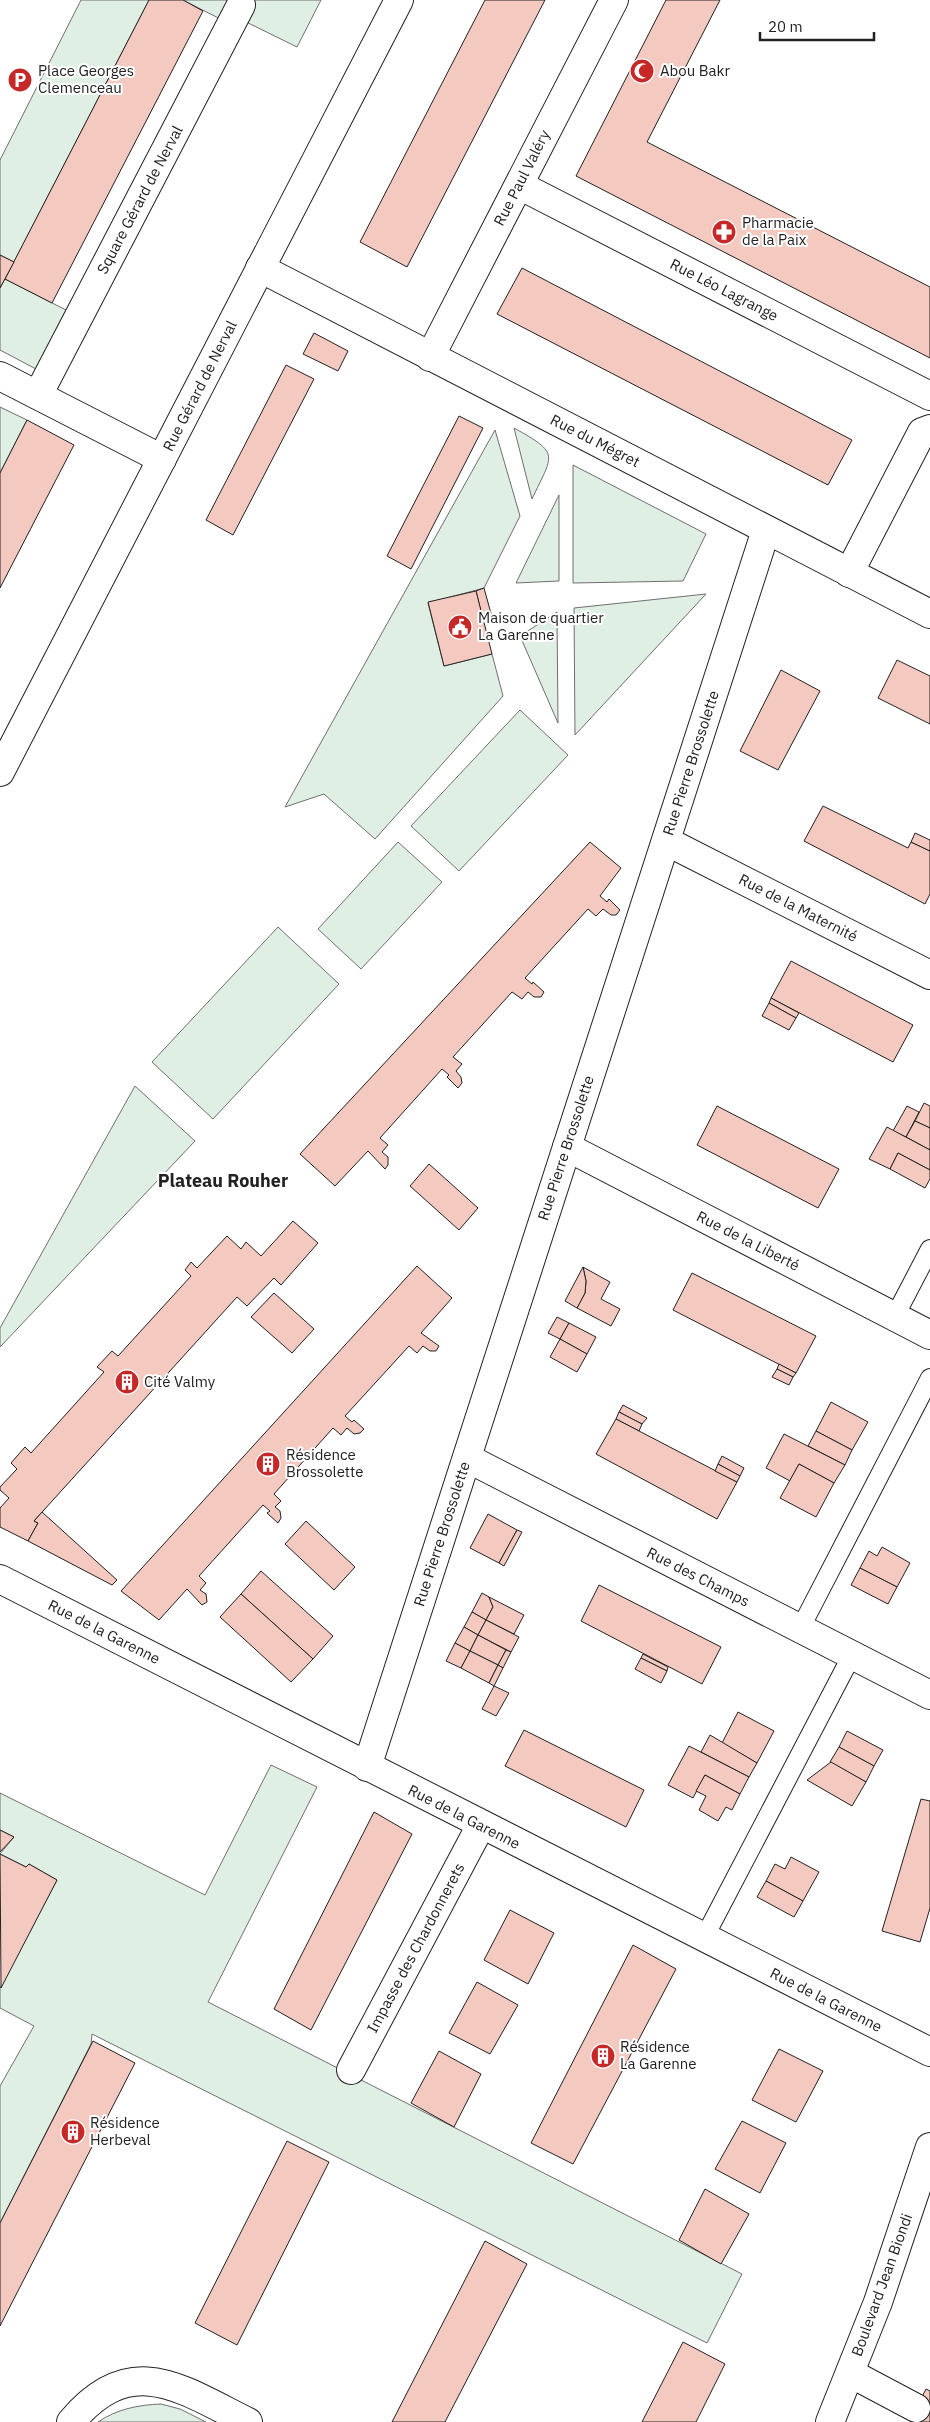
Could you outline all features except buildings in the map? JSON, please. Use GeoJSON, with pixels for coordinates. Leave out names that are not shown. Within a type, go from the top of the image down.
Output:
{"type":"FeatureCollection","features":[{"type":"Feature","properties":{"kind":"street","name":"Rue Gérard de Nerval"},"geometry":{"type":"LineString","coordinates":[[0,772],[399,0]]}},
{"type":"Feature","properties":{"kind":"street","name":"Rue Paul Valéry"},"geometry":{"type":"LineString","coordinates":[[430,357],[614,0]]}},
{"type":"Feature","properties":{"kind":"street","name":"Square Gérard de Nerval"},"geometry":{"type":"LineString","coordinates":[[38,395],[241,5]]}},
{"type":"Feature","properties":{"kind":"street","name":"Rue Léo Lagrange"},"geometry":{"type":"LineString","coordinates":[[519,184],[930,396]]}},
{"type":"Feature","properties":{"kind":"street","name":"Rue du Mégret"},"geometry":{"type":"LineString","coordinates":[[260,268],[930,614]]}},
{"type":"Feature","properties":{"kind":"street"},"geometry":{"type":"LineString","coordinates":[[0,376],[162,459]]}},
{"type":"Feature","properties":{"kind":"street"},"geometry":{"type":"LineString","coordinates":[[849,572],[922,432],[930,429]]}},
{"type":"Feature","properties":{"kind":"street","name":"Rue Pierre Brossolette"},"geometry":{"type":"LineString","coordinates":[[367,1767],[766,530]]}},
{"type":"Feature","properties":{"kind":"street","name":"Rue de la Maternité"},"geometry":{"type":"LineString","coordinates":[[666,841],[930,976]]}},
{"type":"Feature","properties":{"kind":"street","name":"Rue de la Liberté"},"geometry":{"type":"LineString","coordinates":[[567,1147],[930,1335]]}},
{"type":"Feature","properties":{"kind":"street","name":"Rue des Champs"},"geometry":{"type":"LineString","coordinates":[[467,1458],[930,1695]]}},
{"type":"Feature","properties":{"kind":"street","name":"Rue de la Garenne"},"geometry":{"type":"LineString","coordinates":[[0,1579],[930,2052]]}},
{"type":"Feature","properties":{"kind":"street","name":"Impasse des Chardonnerets"},"geometry":{"type":"LineString","coordinates":[[351,2070],[481,1825]]}},
{"type":"Feature","properties":{"kind":"street","name":"Boulevard Jean Biondi"},"geometry":{"type":"LineString","coordinates":[[830,2422],[880,2294],[930,2147]]}},
{"type":"Feature","properties":{"kind":"street"},"geometry":{"type":"LineString","coordinates":[[850,2373],[916,2408]]}},
{"type":"Feature","properties":{"kind":"street"},"geometry":{"type":"LineString","coordinates":[[71,2422],[100,2394],[117,2386],[148,2380],[163,2382],[182,2389],[248,2422]]}},
{"type":"Feature","properties":{"kind":"lane"},"geometry":{"type":"LineString","coordinates":[[895,1316],[930,1249]]}},
{"type":"Feature","properties":{"kind":"lane"},"geometry":{"type":"LineString","coordinates":[[800,1629],[930,1378]]}},
{"type":"Feature","properties":{"kind":"lane"},"geometry":{"type":"LineString","coordinates":[[704,1938],[852,1655]]}},
{"type":"Feature","properties":{"kind":"green space"},"geometry":{"type":"Polygon","coordinates":[[[81,0],[149,0],[14,262],[0,255],[0,160],[81,0]]]}},
{"type":"Feature","properties":{"kind":"green space"},"geometry":{"type":"Polygon","coordinates":[[[183,0],[321,0],[297,47],[236,17],[232,25],[183,0]]]}},
{"type":"Feature","properties":{"kind":"green space"},"geometry":{"type":"Polygon","coordinates":[[[5,279],[66,310],[36,369],[0,350],[0,288],[5,279]]]}},
{"type":"Feature","properties":{"kind":"green space"},"geometry":{"type":"Polygon","coordinates":[[[0,407],[27,420],[0,473],[0,407]]]}},
{"type":"Feature","properties":{"kind":"green space"},"geometry":{"type":"Polygon","coordinates":[[[514,428],[540,444],[546,450],[548,456],[545,473],[532,499],[514,428]]]}},
{"type":"Feature","properties":{"kind":"green space"},"geometry":{"type":"Polygon","coordinates":[[[495,430],[520,516],[484,588],[428,603],[444,666],[492,654],[503,696],[375,839],[324,794],[285,807],[495,430]]]}},
{"type":"Feature","properties":{"kind":"green space"},"geometry":{"type":"Polygon","coordinates":[[[573,465],[706,534],[683,581],[573,583],[573,465]]]}},
{"type":"Feature","properties":{"kind":"green space"},"geometry":{"type":"Polygon","coordinates":[[[559,495],[559,581],[516,583],[559,495]]]}},
{"type":"Feature","properties":{"kind":"green space"},"geometry":{"type":"Polygon","coordinates":[[[706,594],[575,735],[574,608],[706,594]]]}},
{"type":"Feature","properties":{"kind":"green space"},"geometry":{"type":"Polygon","coordinates":[[[557,612],[558,723],[520,636],[557,612]]]}},
{"type":"Feature","properties":{"kind":"green space"},"geometry":{"type":"Polygon","coordinates":[[[520,710],[568,755],[459,871],[411,826],[520,710]]]}},
{"type":"Feature","properties":{"kind":"green space"},"geometry":{"type":"Polygon","coordinates":[[[398,842],[442,882],[361,969],[318,929],[398,842]]]}},
{"type":"Feature","properties":{"kind":"green space"},"geometry":{"type":"Polygon","coordinates":[[[278,927],[339,984],[213,1119],[152,1062],[278,927]]]}},
{"type":"Feature","properties":{"kind":"green space"},"geometry":{"type":"Polygon","coordinates":[[[135,1086],[195,1141],[0,1347],[0,1328],[135,1086]]]}},
{"type":"Feature","properties":{"kind":"green space"},"geometry":{"type":"Polygon","coordinates":[[[271,1765],[317,1787],[208,2002],[742,2274],[707,2343],[92,2034],[91,2044],[0,2223],[0,2086],[34,2026],[0,2008],[0,1988],[57,1880],[29,1864],[26,1867],[0,1854],[14,1837],[0,1830],[0,1793],[205,1895],[271,1765]]]}},
{"type":"Feature","properties":{"kind":"green space"},"geometry":{"type":"Polygon","coordinates":[[[161,2404],[180,2409],[206,2422],[98,2422],[128,2408],[161,2404]]]}},
{"type":"Feature","properties":{"kind":"place","name":"Abou Bakr"},"geometry":{"type":"Point","coordinates":[642,71]}},
{"type":"Feature","properties":{"kind":"place","name":"Place Georges Clemenceau"},"geometry":{"type":"Point","coordinates":[20,80]}},
{"type":"Feature","properties":{"kind":"place","name":"Pharmacie de la Paix"},"geometry":{"type":"Point","coordinates":[724,232]}},
{"type":"Feature","properties":{"kind":"place","name":"Maison de quartier La Garenne"},"geometry":{"type":"Point","coordinates":[460,627]}},
{"type":"Feature","properties":{"kind":"place","name":"Cité Valmy"},"geometry":{"type":"Point","coordinates":[127,1382]}},
{"type":"Feature","properties":{"kind":"place","name":"Résidence Brossolette"},"geometry":{"type":"Point","coordinates":[268,1464]}},
{"type":"Feature","properties":{"kind":"place","name":"Résidence La Garenne"},"geometry":{"type":"Point","coordinates":[603,2056]}},
{"type":"Feature","properties":{"kind":"place","name":"Résidence Herbeval"},"geometry":{"type":"Point","coordinates":[73,2132]}},
{"type":"Feature","properties":{"kind":"district","name":"Plateau Rouher"},"geometry":{"type":"Point","coordinates":[223,1181]}}]}
